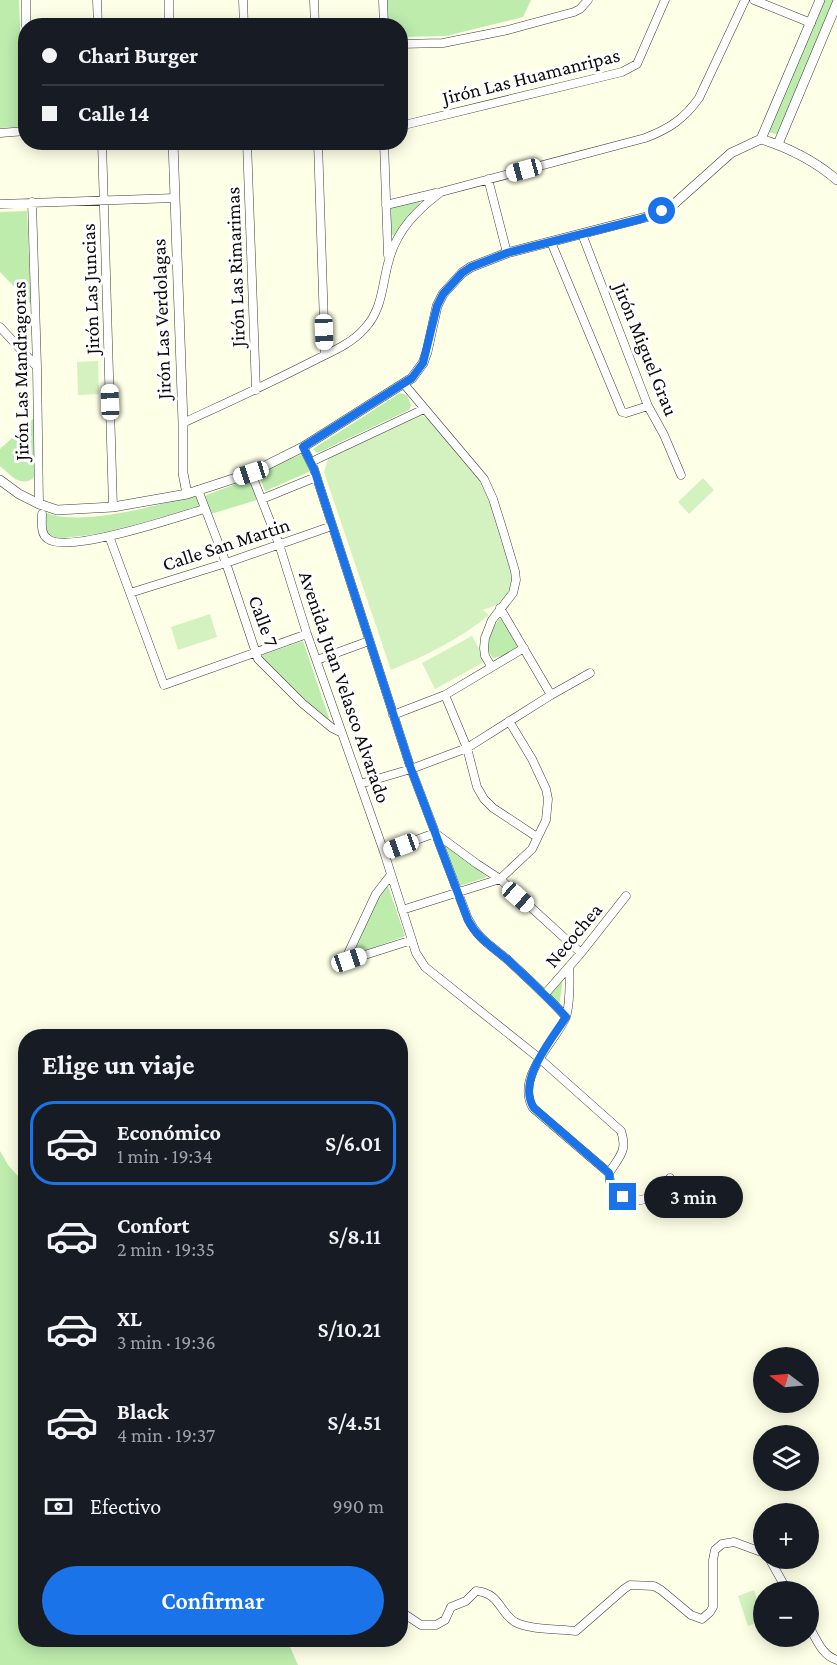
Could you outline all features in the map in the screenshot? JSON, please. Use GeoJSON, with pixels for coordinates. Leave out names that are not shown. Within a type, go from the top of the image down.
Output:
{"type":"FeatureCollection","features":[{"type":"Feature","properties":{"kind":"street"},"geometry":{"type":"LineString","coordinates":[[26,0],[26,18]]}},
{"type":"Feature","properties":{"kind":"street"},"geometry":{"type":"LineString","coordinates":[[97,0],[98,18]]}},
{"type":"Feature","properties":{"kind":"street"},"geometry":{"type":"LineString","coordinates":[[169,0],[170,18]]}},
{"type":"Feature","properties":{"kind":"street"},"geometry":{"type":"LineString","coordinates":[[243,0],[244,18]]}},
{"type":"Feature","properties":{"kind":"street"},"geometry":{"type":"LineString","coordinates":[[314,0],[315,18]]}},
{"type":"Feature","properties":{"kind":"street"},"geometry":{"type":"LineString","coordinates":[[383,0],[384,18]]}},
{"type":"Feature","properties":{"kind":"street"},"geometry":{"type":"LineString","coordinates":[[408,44],[443,43],[508,30],[574,12],[588,0]]}},
{"type":"Feature","properties":{"kind":"street","name":"Jirón Las Huamanripas"},"geometry":{"type":"LineString","coordinates":[[408,124],[631,68],[637,64],[665,0]]}},
{"type":"Feature","properties":{"kind":"street"},"geometry":{"type":"LineString","coordinates":[[386,205],[645,138],[668,129],[690,111],[699,98],[745,0]]}},
{"type":"Feature","properties":{"kind":"street"},"geometry":{"type":"LineString","coordinates":[[754,0],[811,23]]}},
{"type":"Feature","properties":{"kind":"street"},"geometry":{"type":"LineString","coordinates":[[761,139],[820,0]]}},
{"type":"Feature","properties":{"kind":"street"},"geometry":{"type":"LineString","coordinates":[[778,144],[837,3]]}},
{"type":"Feature","properties":{"kind":"street"},"geometry":{"type":"LineString","coordinates":[[0,133],[18,132]]}},
{"type":"Feature","properties":{"kind":"street"},"geometry":{"type":"LineString","coordinates":[[0,480],[19,494],[57,510],[113,507],[187,494],[251,473],[303,447],[412,378],[423,363],[434,318],[443,294],[462,273],[471,267],[507,253],[641,219],[662,211],[674,204],[731,153],[761,139],[778,144],[809,160],[837,180]]}},
{"type":"Feature","properties":{"kind":"street","name":"Jirón Las Juncias"},"geometry":{"type":"LineString","coordinates":[[102,150],[113,507]]}},
{"type":"Feature","properties":{"kind":"street","name":"Jirón Las Verdolagas"},"geometry":{"type":"LineString","coordinates":[[173,150],[183,473],[187,494]]}},
{"type":"Feature","properties":{"kind":"street","name":"Jirón Las Rimarimas"},"geometry":{"type":"LineString","coordinates":[[247,150],[256,390]]}},
{"type":"Feature","properties":{"kind":"street"},"geometry":{"type":"LineString","coordinates":[[318,150],[325,355]]}},
{"type":"Feature","properties":{"kind":"street"},"geometry":{"type":"LineString","coordinates":[[183,423],[325,355],[355,338],[366,327],[379,304],[385,285],[388,260],[384,150]]}},
{"type":"Feature","properties":{"kind":"street"},"geometry":{"type":"LineString","coordinates":[[488,179],[507,253]]}},
{"type":"Feature","properties":{"kind":"street"},"geometry":{"type":"LineString","coordinates":[[388,260],[405,224],[420,208],[441,192]]}},
{"type":"Feature","properties":{"kind":"street"},"geometry":{"type":"LineString","coordinates":[[0,204],[175,198]]}},
{"type":"Feature","properties":{"kind":"street","name":"Jirón Las Mandragoras"},"geometry":{"type":"LineString","coordinates":[[32,202],[39,504]]}},
{"type":"Feature","properties":{"kind":"street","name":"Jirón Miguel Grau"},"geometry":{"type":"LineString","coordinates":[[582,234],[648,406],[664,435],[681,475]]}},
{"type":"Feature","properties":{"kind":"street"},"geometry":{"type":"LineString","coordinates":[[551,242],[622,412],[626,413],[648,406]]}},
{"type":"Feature","properties":{"kind":"street"},"geometry":{"type":"LineString","coordinates":[[0,327],[37,367]]}},
{"type":"Feature","properties":{"kind":"street"},"geometry":{"type":"LineString","coordinates":[[404,384],[484,479],[493,499],[516,580],[513,593],[492,620],[485,638],[485,656],[491,666]]}},
{"type":"Feature","properties":{"kind":"street"},"geometry":{"type":"LineString","coordinates":[[311,462],[424,409]]}},
{"type":"Feature","properties":{"kind":"street"},"geometry":{"type":"LineString","coordinates":[[303,447],[311,462],[411,769],[468,920],[486,943],[545,994],[566,1017]]}},
{"type":"Feature","properties":{"kind":"street","name":"Avenida Juan Velasco Alvarado"},"geometry":{"type":"LineString","coordinates":[[251,473],[279,544],[307,634],[384,852],[416,953],[425,967],[539,1058],[621,1131],[625,1142],[623,1152],[609,1173]]}},
{"type":"Feature","properties":{"kind":"street"},"geometry":{"type":"LineString","coordinates":[[262,499],[316,477]]}},
{"type":"Feature","properties":{"kind":"street","name":"Calle 7"},"geometry":{"type":"LineString","coordinates":[[198,490],[226,563],[258,659],[302,703],[332,728],[342,733]]}},
{"type":"Feature","properties":{"kind":"street"},"geometry":{"type":"LineString","coordinates":[[42,514],[43,534],[46,539],[63,543],[109,536],[204,509]]}},
{"type":"Feature","properties":{"kind":"street","name":"Calle San Martin"},"geometry":{"type":"LineString","coordinates":[[130,593],[332,526]]}},
{"type":"Feature","properties":{"kind":"street"},"geometry":{"type":"LineString","coordinates":[[109,536],[164,685],[307,634]]}},
{"type":"Feature","properties":{"kind":"street"},"geometry":{"type":"LineString","coordinates":[[501,608],[551,694]]}},
{"type":"Feature","properties":{"kind":"street"},"geometry":{"type":"LineString","coordinates":[[317,660],[369,641]]}},
{"type":"Feature","properties":{"kind":"street"},"geometry":{"type":"LineString","coordinates":[[393,715],[445,695],[524,648]]}},
{"type":"Feature","properties":{"kind":"street"},"geometry":{"type":"LineString","coordinates":[[360,784],[411,769],[467,748],[551,694],[590,673]]}},
{"type":"Feature","properties":{"kind":"street"},"geometry":{"type":"LineString","coordinates":[[445,695],[467,748],[477,787],[484,799],[493,808],[537,837]]}},
{"type":"Feature","properties":{"kind":"street"},"geometry":{"type":"LineString","coordinates":[[402,910],[500,879],[532,849],[546,820],[548,809],[546,789],[532,759],[509,721]]}},
{"type":"Feature","properties":{"kind":"street"},"geometry":{"type":"LineString","coordinates":[[384,852],[435,833]]}},
{"type":"Feature","properties":{"kind":"street"},"geometry":{"type":"LineString","coordinates":[[435,833],[500,879],[581,953]]}},
{"type":"Feature","properties":{"kind":"street"},"geometry":{"type":"LineString","coordinates":[[390,876],[376,894],[346,958],[349,960],[412,940]]}},
{"type":"Feature","properties":{"kind":"street","name":"Necochea"},"geometry":{"type":"LineString","coordinates":[[545,994],[626,896]]}},
{"type":"Feature","properties":{"kind":"street"},"geometry":{"type":"LineString","coordinates":[[569,967],[566,1017],[539,1058],[532,1073],[530,1102],[609,1173],[611,1188],[623,1197],[632,1200],[649,1198],[670,1178]]}},
{"type":"Feature","properties":{"kind":"street"},"geometry":{"type":"LineString","coordinates":[[408,1616],[425,1626],[436,1625],[445,1620],[451,1607],[466,1600],[476,1591],[485,1592],[495,1599],[512,1620],[530,1628],[576,1631],[630,1585],[654,1586],[691,1615],[702,1619],[711,1612],[713,1606],[715,1550],[722,1544],[734,1542],[753,1549]]}},
{"type":"Feature","properties":{"kind":"street"},"geometry":{"type":"LineString","coordinates":[[819,1645],[827,1656],[837,1660]]}},
{"type":"Feature","properties":{"kind":"green space"},"geometry":{"type":"Polygon","coordinates":[[[0,0],[19,0],[18,127],[0,128],[0,0]]]}},
{"type":"Feature","properties":{"kind":"green space"},"geometry":{"type":"Polygon","coordinates":[[[387,0],[531,0],[523,17],[446,36],[408,37],[408,18],[387,18],[387,0]]]}},
{"type":"Feature","properties":{"kind":"green space"},"geometry":{"type":"Polygon","coordinates":[[[825,0],[835,0],[777,134],[771,133],[769,131],[825,0]]]}},
{"type":"Feature","properties":{"kind":"green space"},"geometry":{"type":"Polygon","coordinates":[[[418,200],[420,204],[395,236],[391,234],[390,207],[418,200]]]}},
{"type":"Feature","properties":{"kind":"green space"},"geometry":{"type":"Polygon","coordinates":[[[27,211],[31,304],[0,272],[0,212],[27,211]]]}},
{"type":"Feature","properties":{"kind":"green space"},"geometry":{"type":"Polygon","coordinates":[[[98,361],[99,394],[78,395],[77,362],[98,361]]]}},
{"type":"Feature","properties":{"kind":"green space"},"geometry":{"type":"Polygon","coordinates":[[[400,393],[407,395],[411,405],[409,410],[317,453],[313,449],[400,393]]]}},
{"type":"Feature","properties":{"kind":"green space"},"geometry":{"type":"Polygon","coordinates":[[[421,415],[434,422],[480,477],[488,493],[514,572],[510,590],[497,605],[483,610],[489,615],[442,646],[391,670],[324,472],[329,456],[421,415]]]}},
{"type":"Feature","properties":{"kind":"green space"},"geometry":{"type":"Polygon","coordinates":[[[34,418],[35,475],[27,481],[19,481],[0,466],[0,449],[34,418]]]}},
{"type":"Feature","properties":{"kind":"green space"},"geometry":{"type":"Polygon","coordinates":[[[302,454],[311,471],[265,491],[258,473],[302,454]]]}},
{"type":"Feature","properties":{"kind":"green space"},"geometry":{"type":"Polygon","coordinates":[[[703,478],[714,490],[689,514],[678,502],[703,478]]]}},
{"type":"Feature","properties":{"kind":"green space"},"geometry":{"type":"Polygon","coordinates":[[[249,479],[257,500],[211,514],[204,496],[249,479]]]}},
{"type":"Feature","properties":{"kind":"green space"},"geometry":{"type":"Polygon","coordinates":[[[194,496],[198,498],[198,507],[105,533],[56,539],[48,536],[45,527],[46,513],[62,517],[99,516],[194,496]]]}},
{"type":"Feature","properties":{"kind":"green space"},"geometry":{"type":"Polygon","coordinates":[[[210,614],[217,637],[178,650],[171,627],[210,614]]]}},
{"type":"Feature","properties":{"kind":"green space"},"geometry":{"type":"Polygon","coordinates":[[[502,615],[520,647],[507,655],[493,658],[486,648],[487,643],[502,615]]]}},
{"type":"Feature","properties":{"kind":"green space"},"geometry":{"type":"Polygon","coordinates":[[[472,636],[486,661],[435,689],[422,663],[472,636]]]}},
{"type":"Feature","properties":{"kind":"green space"},"geometry":{"type":"Polygon","coordinates":[[[303,641],[332,727],[261,661],[259,656],[303,641]]]}},
{"type":"Feature","properties":{"kind":"green space"},"geometry":{"type":"Polygon","coordinates":[[[447,845],[487,877],[457,887],[443,846],[447,845]]]}},
{"type":"Feature","properties":{"kind":"green space"},"geometry":{"type":"Polygon","coordinates":[[[388,886],[405,936],[351,956],[379,894],[388,886]]]}},
{"type":"Feature","properties":{"kind":"green space"},"geometry":{"type":"Polygon","coordinates":[[[563,978],[559,1007],[544,993],[563,978]]]}},
{"type":"Feature","properties":{"kind":"green space"},"geometry":{"type":"Polygon","coordinates":[[[0,1151],[18,1176],[18,1647],[290,1647],[298,1665],[0,1665],[0,1151]]]}},
{"type":"Feature","properties":{"kind":"green space"},"geometry":{"type":"Polygon","coordinates":[[[753,1590],[753,1624],[748,1626],[738,1596],[753,1590]]]}},
{"type":"Feature","properties":{"kind":"route"},"geometry":{"type":"LineString","coordinates":[[623,1197],[611,1188],[609,1173],[530,1102],[532,1073],[539,1058],[566,1017],[545,994],[486,943],[468,920],[411,769],[314,469],[303,447],[404,384],[417,373],[427,352],[437,306],[443,294],[462,273],[471,267],[507,253],[641,219],[662,211]]}}]}
